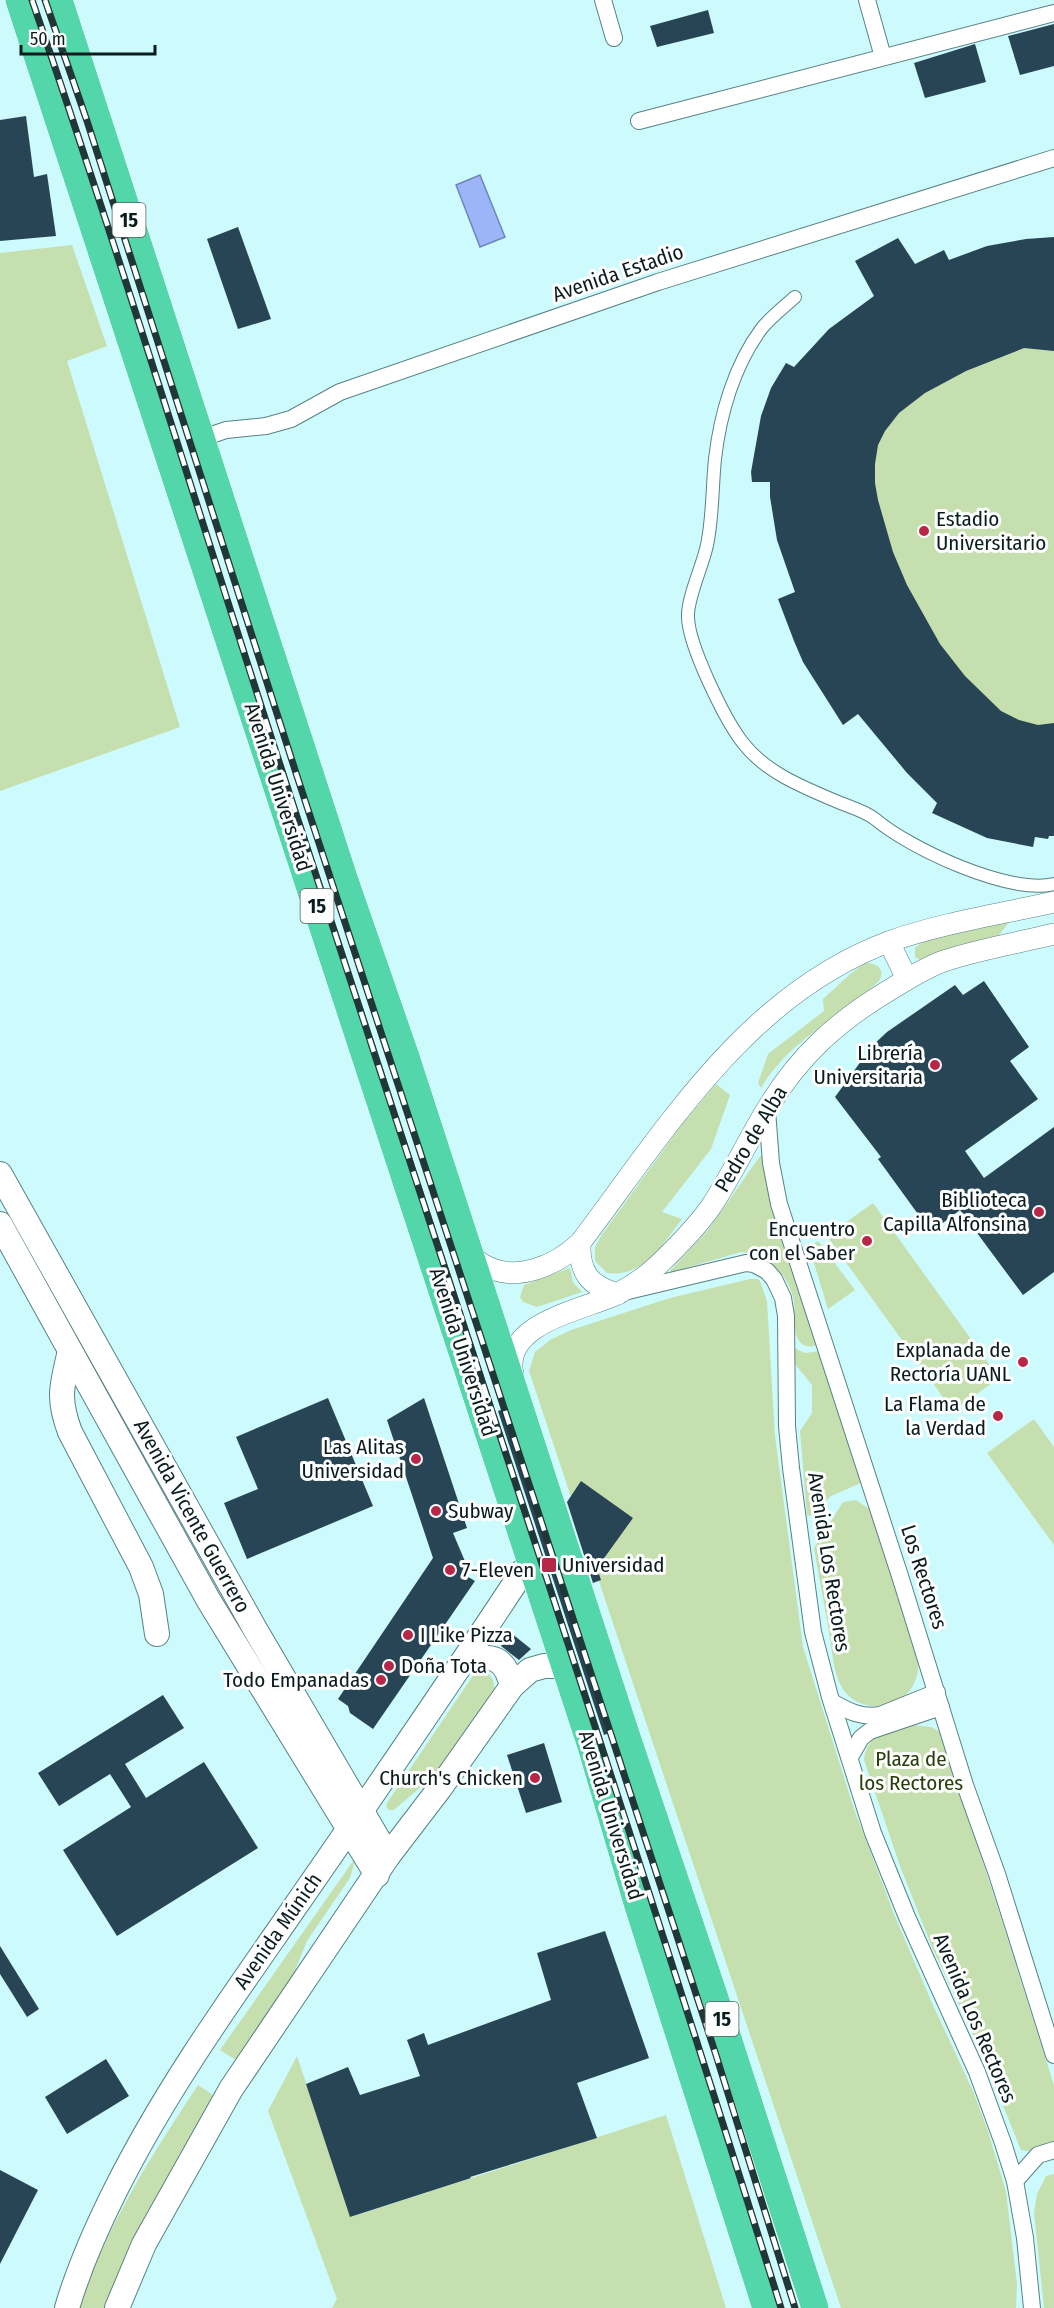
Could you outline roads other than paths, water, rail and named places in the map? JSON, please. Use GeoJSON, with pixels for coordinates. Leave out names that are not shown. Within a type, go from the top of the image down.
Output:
{"type":"FeatureCollection","features":[{"type":"Feature","properties":{"kind":"highway","name":"Avenida Universidad"},"geometry":{"type":"LineString","coordinates":[[20,0],[590,1743],[766,2308]]}},
{"type":"Feature","properties":{"kind":"highway","name":"15"},"geometry":{"type":"LineString","coordinates":[[59,0],[200,439]]}},
{"type":"Feature","properties":{"kind":"highway","name":"Avenida Universidad"},"geometry":{"type":"LineString","coordinates":[[200,439],[520,1403],[814,2303]]}},
{"type":"Feature","properties":{"kind":"highway"},"geometry":{"type":"LineString","coordinates":[[212,584],[286,702]]}},
{"type":"Feature","properties":{"kind":"highway"},"geometry":{"type":"LineString","coordinates":[[628,1871],[640,1775]]}},
{"type":"Feature","properties":{"kind":"main road","name":"Avenida Vicente Guerrero"},"geometry":{"type":"LineString","coordinates":[[0,1174],[237,1598],[355,1821]]}},
{"type":"Feature","properties":{"kind":"main road","name":"Avenida Vicente Guerrero"},"geometry":{"type":"LineString","coordinates":[[0,1224],[209,1602],[382,1865]]}},
{"type":"Feature","properties":{"kind":"main road"},"geometry":{"type":"LineString","coordinates":[[70,1350],[61,1395],[62,1413],[141,1567],[151,1594],[158,1634]]}},
{"type":"Feature","properties":{"kind":"main road","name":"Avenida Múnich"},"geometry":{"type":"LineString","coordinates":[[67,2308],[77,2273],[100,2221],[133,2155],[183,2070],[465,1660],[523,1571]]}},
{"type":"Feature","properties":{"kind":"main road"},"geometry":{"type":"LineString","coordinates":[[465,1660],[489,1656],[497,1660],[509,1674],[512,1686]]}},
{"type":"Feature","properties":{"kind":"main road"},"geometry":{"type":"LineString","coordinates":[[117,2308],[144,2244],[231,2089],[382,1865],[512,1686],[530,1670],[555,1666]]}},
{"type":"Feature","properties":{"kind":"street"},"geometry":{"type":"LineString","coordinates":[[603,0],[614,38]]}},
{"type":"Feature","properties":{"kind":"street"},"geometry":{"type":"LineString","coordinates":[[867,0],[883,57]]}},
{"type":"Feature","properties":{"kind":"street"},"geometry":{"type":"LineString","coordinates":[[639,121],[1054,13]]}},
{"type":"Feature","properties":{"kind":"street","name":"Avenida Estadio"},"geometry":{"type":"LineString","coordinates":[[200,439],[226,430],[266,426],[291,419],[340,392],[658,282],[1054,158]]}},
{"type":"Feature","properties":{"kind":"street"},"geometry":{"type":"LineString","coordinates":[[795,297],[762,328],[747,352],[739,368],[721,421],[707,546],[688,615],[697,652],[720,702],[743,743],[754,755],[791,782],[868,814],[881,826],[975,872],[1009,883],[1028,886],[1054,884]]}},
{"type":"Feature","properties":{"kind":"street"},"geometry":{"type":"LineString","coordinates":[[468,1252],[482,1264],[501,1271],[516,1273],[548,1265],[565,1256],[580,1243],[705,1078],[760,1021],[822,975],[889,942],[1054,902]]}},
{"type":"Feature","properties":{"kind":"street","name":"Pedro de Alba"},"geometry":{"type":"LineString","coordinates":[[520,1403],[511,1363],[513,1350],[521,1340],[550,1320],[618,1294],[655,1268],[699,1222],[727,1181],[766,1110],[799,1062],[832,1029],[861,1007],[907,979],[944,961],[1054,934]]}},
{"type":"Feature","properties":{"kind":"street"},"geometry":{"type":"LineString","coordinates":[[889,942],[907,979]]}},
{"type":"Feature","properties":{"kind":"street","name":"Los Rectores"},"geometry":{"type":"LineString","coordinates":[[766,1110],[771,1163],[779,1204],[1054,2055]]}},
{"type":"Feature","properties":{"kind":"street"},"geometry":{"type":"LineString","coordinates":[[580,1243],[581,1263],[589,1278],[604,1290],[618,1294]]}},
{"type":"Feature","properties":{"kind":"street","name":"Avenida Los Rectores"},"geometry":{"type":"LineString","coordinates":[[618,1294],[746,1263],[767,1271],[781,1290],[786,1316],[787,1426],[813,1632],[832,1702],[873,1833],[907,1917],[977,2072],[1015,2181],[1032,2308]]}},
{"type":"Feature","properties":{"kind":"street"},"geometry":{"type":"LineString","coordinates":[[832,1702],[850,1712],[870,1716],[939,1700]]}},
{"type":"Feature","properties":{"kind":"street"},"geometry":{"type":"LineString","coordinates":[[850,1757],[861,1738],[870,1731],[939,1700]]}},
{"type":"Feature","properties":{"kind":"street"},"geometry":{"type":"LineString","coordinates":[[1015,2181],[1038,2155],[1054,2150]]}},
{"type":"Feature","properties":{"kind":"water"},"geometry":{"type":"Polygon","coordinates":[[[480,175],[505,237],[480,247],[456,185],[480,175]]]}},
{"type":"Feature","properties":{"kind":"railway"},"geometry":{"type":"LineString","coordinates":[[32,0],[597,1733],[781,2308]]}},
{"type":"Feature","properties":{"kind":"railway"},"geometry":{"type":"LineString","coordinates":[[45,0],[87,121],[296,773],[716,2055],[795,2308]]}},
{"type":"Feature","properties":{"kind":"place","name":"Estadio Universitario"},"geometry":{"type":"Point","coordinates":[924,531]}},
{"type":"Feature","properties":{"kind":"place","name":"Librería Universitaria"},"geometry":{"type":"Point","coordinates":[935,1065]}},
{"type":"Feature","properties":{"kind":"place","name":"Biblioteca Capilla Alfonsina"},"geometry":{"type":"Point","coordinates":[1039,1212]}},
{"type":"Feature","properties":{"kind":"place","name":"Encuentro con el Saber"},"geometry":{"type":"Point","coordinates":[867,1241]}},
{"type":"Feature","properties":{"kind":"place","name":"Explanada de Rectoría UANL"},"geometry":{"type":"Point","coordinates":[1023,1362]}},
{"type":"Feature","properties":{"kind":"place","name":"La Flama de la Verdad"},"geometry":{"type":"Point","coordinates":[998,1416]}},
{"type":"Feature","properties":{"kind":"place","name":"Las Alitas Universidad"},"geometry":{"type":"Point","coordinates":[416,1459]}},
{"type":"Feature","properties":{"kind":"place","name":"Subway"},"geometry":{"type":"Point","coordinates":[436,1511]}},
{"type":"Feature","properties":{"kind":"place","name":"Universidad"},"geometry":{"type":"Point","coordinates":[549,1565]}},
{"type":"Feature","properties":{"kind":"place","name":"7-Eleven"},"geometry":{"type":"Point","coordinates":[450,1570]}},
{"type":"Feature","properties":{"kind":"place","name":"I Like Pizza"},"geometry":{"type":"Point","coordinates":[408,1635]}},
{"type":"Feature","properties":{"kind":"place","name":"Doña Tota"},"geometry":{"type":"Point","coordinates":[389,1666]}},
{"type":"Feature","properties":{"kind":"place","name":"Todo Empanadas"},"geometry":{"type":"Point","coordinates":[381,1680]}},
{"type":"Feature","properties":{"kind":"place","name":"Church's Chicken"},"geometry":{"type":"Point","coordinates":[535,1778]}},
{"type":"Feature","properties":{"kind":"park label","name":"Plaza de los Rectores"},"geometry":{"type":"Point","coordinates":[911,1771]}}]}
